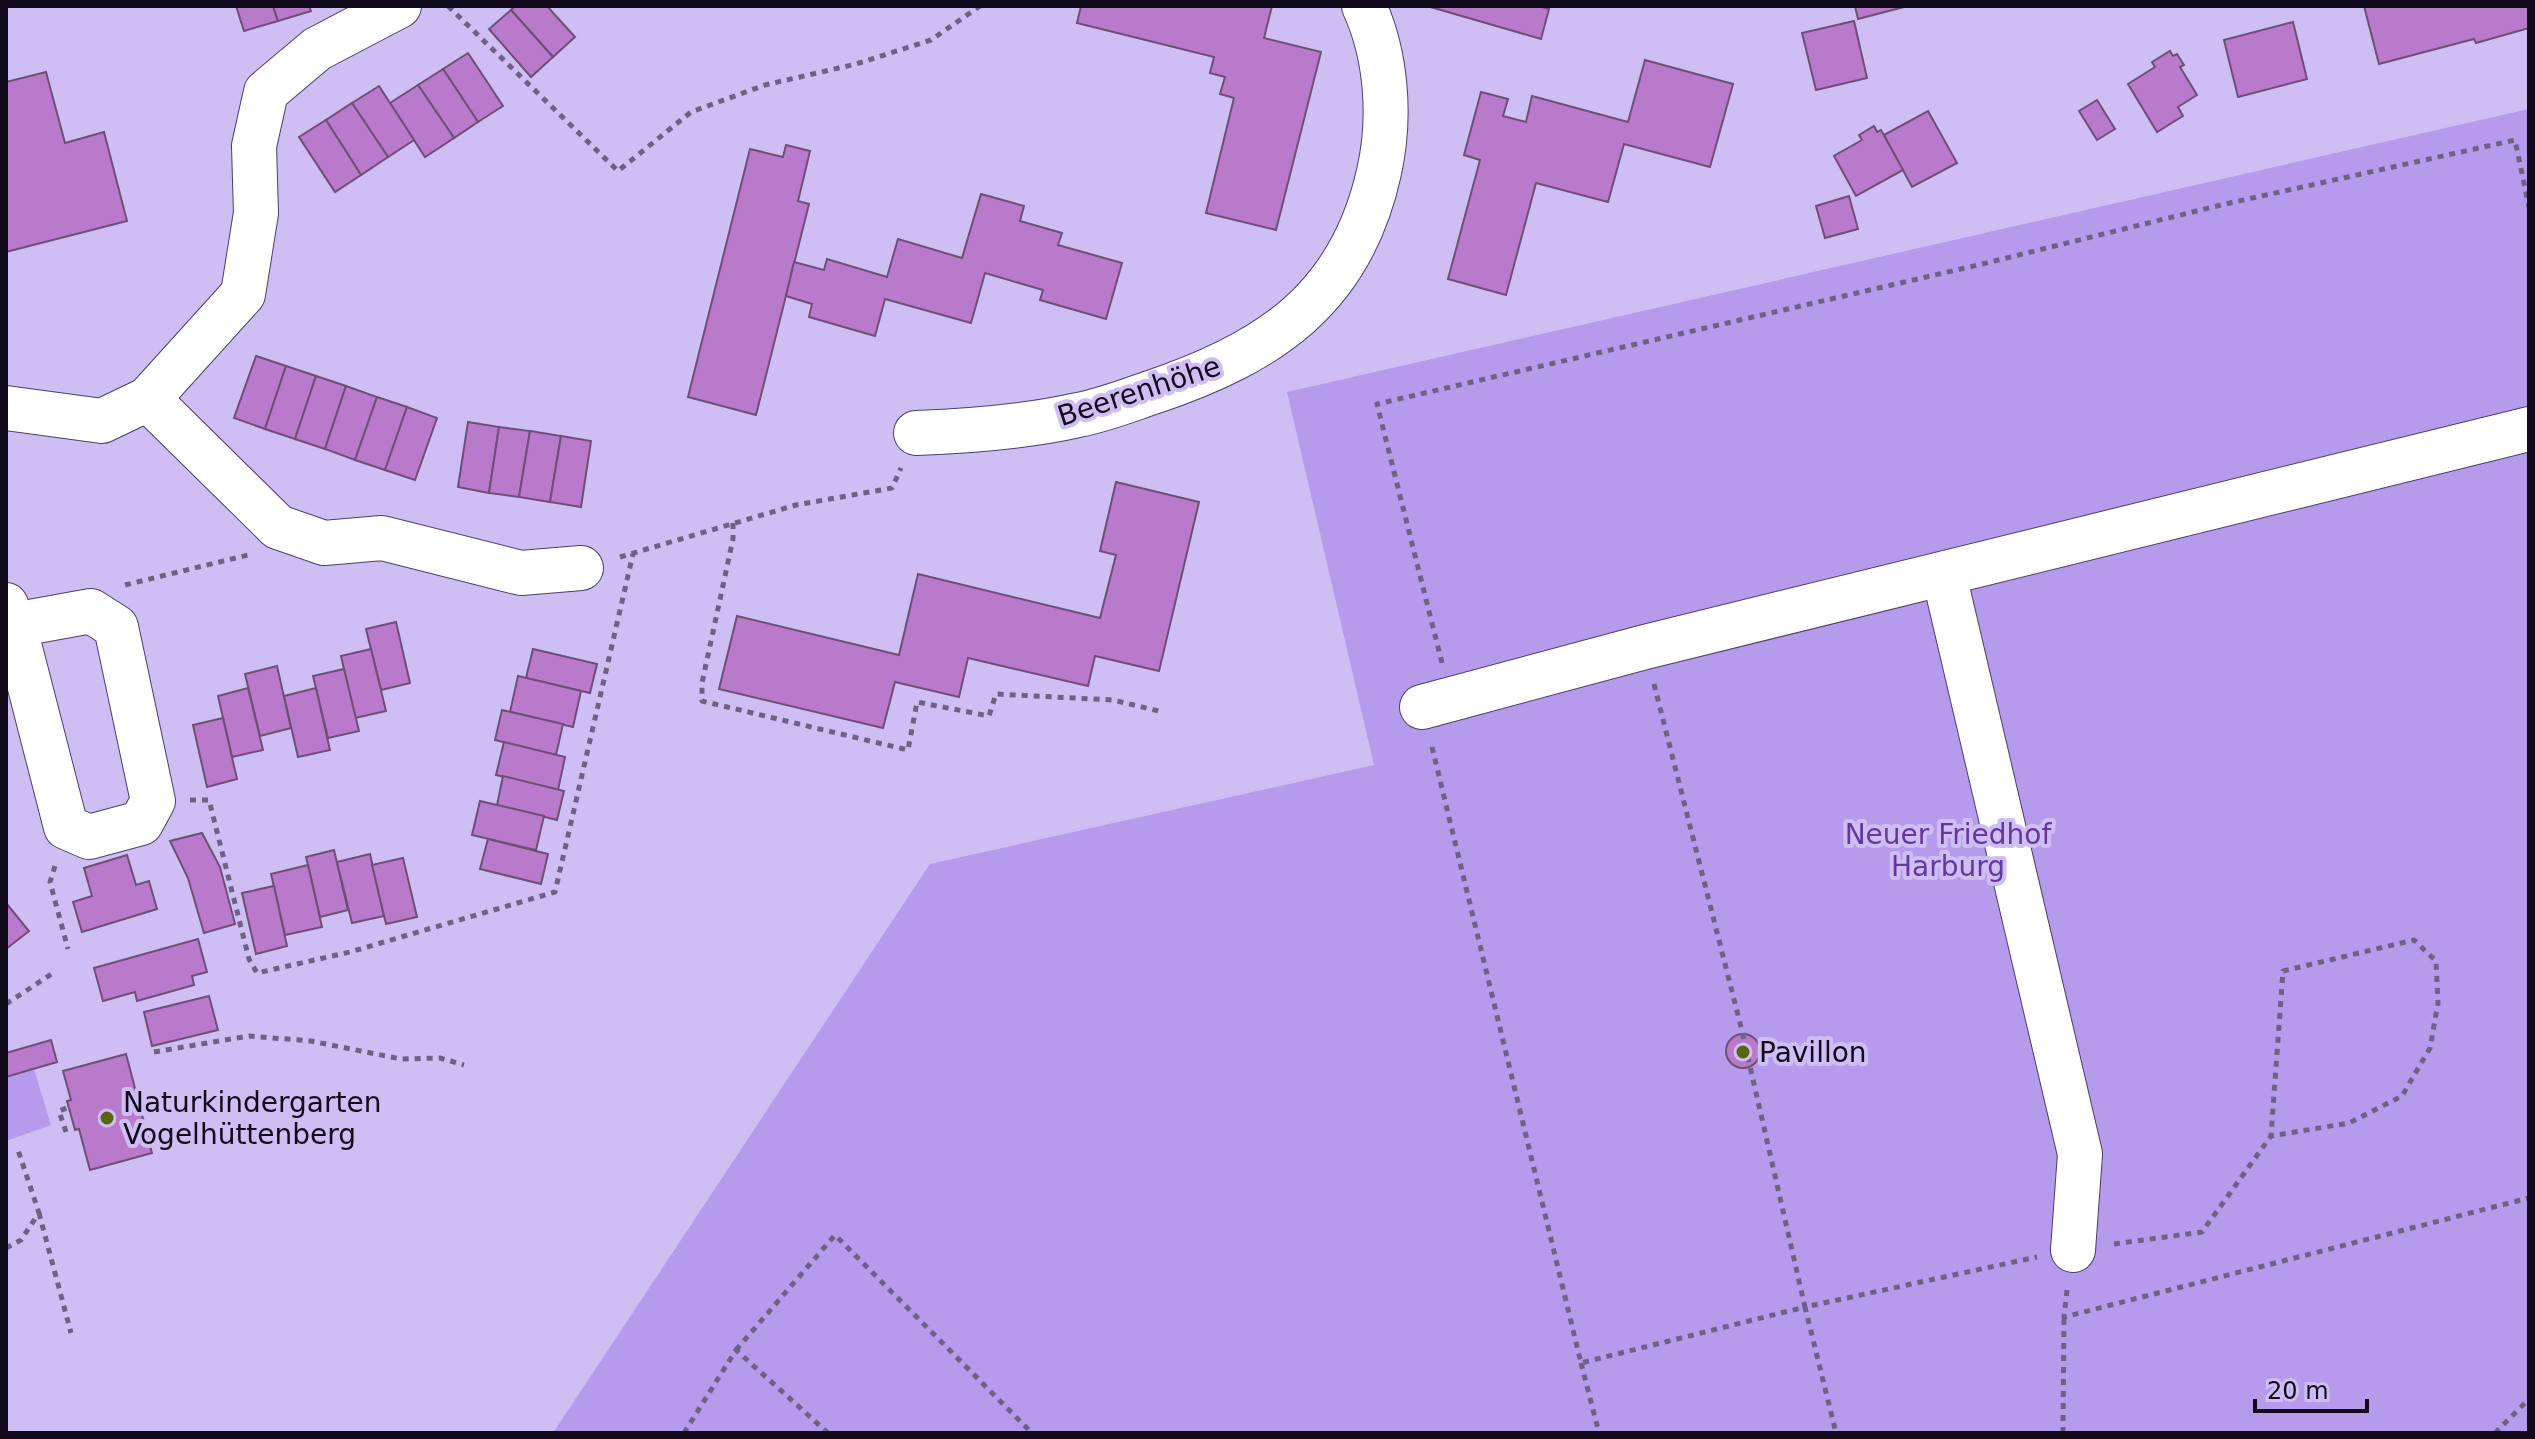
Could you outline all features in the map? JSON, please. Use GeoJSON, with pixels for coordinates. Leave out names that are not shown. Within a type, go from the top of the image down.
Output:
{"type":"FeatureCollection","features":[{"type":"Feature","properties":{"kind":"street"},"geometry":{"type":"LineString","coordinates":[[6,408],[102,421],[148,399],[243,294],[256,213],[254,146],[266,92],[317,49],[399,6]]}},
{"type":"Feature","properties":{"kind":"street","name":"Beerenhöhe"},"geometry":{"type":"LineString","coordinates":[[916,433],[1000,428],[1080,415],[1216,369],[1284,330],[1333,277],[1367,214],[1376,186],[1383,156],[1383,82],[1379,49],[1364,6]]}},
{"type":"Feature","properties":{"kind":"street"},"geometry":{"type":"LineString","coordinates":[[148,399],[278,527],[324,543],[382,538],[521,573],[581,568]]}},
{"type":"Feature","properties":{"kind":"street"},"geometry":{"type":"LineString","coordinates":[[1439,702],[1645,647],[2529,429]]}},
{"type":"Feature","properties":{"kind":"street"},"geometry":{"type":"LineString","coordinates":[[1944,575],[2080,1154],[2073,1250]]}},
{"type":"Feature","properties":{"kind":"street"},"geometry":{"type":"LineString","coordinates":[[91,611],[116,627],[153,801],[141,823],[89,837],[66,827],[10,615],[91,611]]}},
{"type":"Feature","properties":{"kind":"path"},"geometry":{"type":"LineString","coordinates":[[448,6],[618,171],[691,112],[765,85],[856,64],[931,40],[980,6]]}},
{"type":"Feature","properties":{"kind":"path"},"geometry":{"type":"LineString","coordinates":[[1599,1433],[1581,1363],[1439,702],[1447,680],[1377,404],[1978,265],[2221,205],[2515,140],[2529,207]]}},
{"type":"Feature","properties":{"kind":"path"},"geometry":{"type":"LineString","coordinates":[[581,568],[796,505],[892,488],[916,433]]}},
{"type":"Feature","properties":{"kind":"path"},"geometry":{"type":"LineString","coordinates":[[733,523],[733,539],[702,683],[702,701],[908,750],[917,702],[989,716],[996,694],[1113,700],[1163,712]]}},
{"type":"Feature","properties":{"kind":"path"},"geometry":{"type":"LineString","coordinates":[[91,611],[109,589],[273,549],[278,527]]}},
{"type":"Feature","properties":{"kind":"path"},"geometry":{"type":"LineString","coordinates":[[153,801],[209,800],[249,959],[257,973],[350,952],[555,892],[633,554]]}},
{"type":"Feature","properties":{"kind":"path"},"geometry":{"type":"LineString","coordinates":[[1645,647],[1741,1027],[1836,1433]]}},
{"type":"Feature","properties":{"kind":"path"},"geometry":{"type":"LineString","coordinates":[[66,827],[50,882],[68,949]]}},
{"type":"Feature","properties":{"kind":"path"},"geometry":{"type":"LineString","coordinates":[[1581,1363],[1805,1307],[2073,1250],[2202,1232],[2271,1136],[2283,971],[2414,940],[2436,961],[2438,1003],[2430,1048],[2402,1096],[2349,1123],[2271,1136]]}},
{"type":"Feature","properties":{"kind":"path"},"geometry":{"type":"LineString","coordinates":[[6,1004],[53,973]]}},
{"type":"Feature","properties":{"kind":"path"},"geometry":{"type":"LineString","coordinates":[[154,1052],[249,1036],[311,1041],[401,1059],[440,1058],[464,1065]]}},
{"type":"Feature","properties":{"kind":"path"},"geometry":{"type":"LineString","coordinates":[[66,1132],[59,1111],[69,1107]]}},
{"type":"Feature","properties":{"kind":"path"},"geometry":{"type":"LineString","coordinates":[[18,1150],[39,1213],[71,1333]]}},
{"type":"Feature","properties":{"kind":"path"},"geometry":{"type":"LineString","coordinates":[[2064,1317],[2529,1198]]}},
{"type":"Feature","properties":{"kind":"path"},"geometry":{"type":"LineString","coordinates":[[6,1248],[21,1240],[39,1213]]}},
{"type":"Feature","properties":{"kind":"path"},"geometry":{"type":"LineString","coordinates":[[684,1433],[736,1350],[835,1235],[1030,1432]]}},
{"type":"Feature","properties":{"kind":"path"},"geometry":{"type":"LineString","coordinates":[[2063,1433],[2064,1317],[2073,1250]]}},
{"type":"Feature","properties":{"kind":"path"},"geometry":{"type":"LineString","coordinates":[[736,1350],[828,1433]]}},
{"type":"Feature","properties":{"kind":"path"},"geometry":{"type":"LineString","coordinates":[[2495,1433],[2529,1399]]}},
{"type":"Feature","properties":{"kind":"path"},"geometry":{"type":"LineString","coordinates":[[1021,1433],[1030,1432]]}},
{"type":"Feature","properties":{"kind":"green space","name":"Neuer Friedhof Harburg"},"geometry":{"type":"Polygon","coordinates":[[[2529,109],[2529,1433],[553,1433],[930,864],[1374,765],[1287,392],[2529,109]]]}},
{"type":"Feature","properties":{"kind":"green space"},"geometry":{"type":"Polygon","coordinates":[[[34,1069],[51,1125],[6,1141],[6,1077],[34,1069]]]}},
{"type":"Feature","properties":{"kind":"building"},"geometry":{"type":"Polygon","coordinates":[[[236,6],[273,6],[278,21],[244,31],[236,6]]]}},
{"type":"Feature","properties":{"kind":"building"},"geometry":{"type":"Polygon","coordinates":[[[273,6],[309,6],[311,11],[278,21],[273,6]]]}},
{"type":"Feature","properties":{"kind":"building"},"geometry":{"type":"Polygon","coordinates":[[[515,6],[547,6],[575,37],[553,57],[511,10],[515,6]]]}},
{"type":"Feature","properties":{"kind":"building"},"geometry":{"type":"Polygon","coordinates":[[[1081,6],[1272,6],[1264,38],[1321,52],[1276,230],[1206,213],[1234,98],[1220,94],[1225,77],[1210,73],[1214,57],[1077,23],[1081,6]]]}},
{"type":"Feature","properties":{"kind":"building"},"geometry":{"type":"Polygon","coordinates":[[[1427,6],[1539,6],[1549,9],[1541,39],[1427,6]]]}},
{"type":"Feature","properties":{"kind":"building"},"geometry":{"type":"Polygon","coordinates":[[[1855,6],[1908,6],[1858,19],[1855,6]]]}},
{"type":"Feature","properties":{"kind":"building"},"geometry":{"type":"Polygon","coordinates":[[[2364,6],[2529,6],[2529,28],[2379,64],[2364,6]]]}},
{"type":"Feature","properties":{"kind":"building"},"geometry":{"type":"Polygon","coordinates":[[[511,10],[553,57],[531,77],[489,29],[511,10]]]}},
{"type":"Feature","properties":{"kind":"building"},"geometry":{"type":"Polygon","coordinates":[[[1854,21],[1867,78],[1816,90],[1802,33],[1854,21]]]}},
{"type":"Feature","properties":{"kind":"building"},"geometry":{"type":"Polygon","coordinates":[[[2293,22],[2307,79],[2238,97],[2224,40],[2293,22]]]}},
{"type":"Feature","properties":{"kind":"building"},"geometry":{"type":"Polygon","coordinates":[[[2170,51],[2173,56],[2177,54],[2184,65],[2180,67],[2197,95],[2178,107],[2183,116],[2157,132],[2128,84],[2155,67],[2152,62],[2170,51]]]}},
{"type":"Feature","properties":{"kind":"building"},"geometry":{"type":"Polygon","coordinates":[[[468,53],[503,106],[478,122],[443,69],[468,53]]]}},
{"type":"Feature","properties":{"kind":"building"},"geometry":{"type":"Polygon","coordinates":[[[1645,60],[1733,84],[1710,167],[1624,144],[1608,202],[1536,183],[1506,295],[1448,279],[1480,160],[1464,155],[1481,92],[1508,99],[1503,116],[1526,122],[1532,96],[1628,122],[1645,60]]]}},
{"type":"Feature","properties":{"kind":"building"},"geometry":{"type":"Polygon","coordinates":[[[443,69],[478,122],[454,138],[418,85],[443,69]]]}},
{"type":"Feature","properties":{"kind":"building"},"geometry":{"type":"Polygon","coordinates":[[[46,72],[65,143],[104,132],[127,221],[6,252],[6,82],[46,72]]]}},
{"type":"Feature","properties":{"kind":"building"},"geometry":{"type":"Polygon","coordinates":[[[418,85],[454,138],[425,157],[390,103],[418,85]]]}},
{"type":"Feature","properties":{"kind":"building"},"geometry":{"type":"Polygon","coordinates":[[[379,86],[414,140],[388,157],[352,103],[379,86]]]}},
{"type":"Feature","properties":{"kind":"building"},"geometry":{"type":"Polygon","coordinates":[[[2097,100],[2115,129],[2097,140],[2079,111],[2097,100]]]}},
{"type":"Feature","properties":{"kind":"building"},"geometry":{"type":"Polygon","coordinates":[[[352,103],[388,157],[361,175],[326,120],[352,103]]]}},
{"type":"Feature","properties":{"kind":"building"},"geometry":{"type":"Polygon","coordinates":[[[1928,111],[1957,163],[1912,187],[1884,135],[1928,111]]]}},
{"type":"Feature","properties":{"kind":"building"},"geometry":{"type":"Polygon","coordinates":[[[326,120],[361,175],[335,192],[299,137],[326,120]]]}},
{"type":"Feature","properties":{"kind":"building"},"geometry":{"type":"Polygon","coordinates":[[[1874,126],[1877,132],[1881,130],[1903,170],[1856,196],[1834,156],[1862,140],[1859,135],[1874,126]]]}},
{"type":"Feature","properties":{"kind":"building"},"geometry":{"type":"Polygon","coordinates":[[[786,145],[810,151],[798,201],[809,204],[756,415],[688,397],[750,149],[783,157],[786,145]]]}},
{"type":"Feature","properties":{"kind":"building"},"geometry":{"type":"Polygon","coordinates":[[[981,194],[1024,206],[1020,221],[1062,233],[1058,245],[1122,263],[1106,319],[1040,300],[1043,290],[985,273],[971,323],[885,299],[875,336],[809,317],[812,304],[786,296],[794,262],[824,270],[827,259],[887,277],[898,239],[962,258],[981,194]]]}},
{"type":"Feature","properties":{"kind":"building"},"geometry":{"type":"Polygon","coordinates":[[[1849,196],[1858,229],[1825,238],[1816,206],[1849,196]]]}},
{"type":"Feature","properties":{"kind":"building"},"geometry":{"type":"Polygon","coordinates":[[[256,356],[286,366],[265,429],[234,418],[256,356]]]}},
{"type":"Feature","properties":{"kind":"building"},"geometry":{"type":"Polygon","coordinates":[[[286,366],[316,376],[295,439],[265,429],[286,366]]]}},
{"type":"Feature","properties":{"kind":"building"},"geometry":{"type":"Polygon","coordinates":[[[316,376],[346,386],[325,449],[295,439],[316,376]]]}},
{"type":"Feature","properties":{"kind":"building"},"geometry":{"type":"Polygon","coordinates":[[[346,386],[377,397],[355,460],[325,449],[346,386]]]}},
{"type":"Feature","properties":{"kind":"building"},"geometry":{"type":"Polygon","coordinates":[[[377,397],[407,407],[385,470],[355,460],[377,397]]]}},
{"type":"Feature","properties":{"kind":"building"},"geometry":{"type":"Polygon","coordinates":[[[407,407],[437,418],[415,480],[385,470],[407,407]]]}},
{"type":"Feature","properties":{"kind":"building"},"geometry":{"type":"Polygon","coordinates":[[[468,422],[499,427],[489,493],[458,487],[468,422]]]}},
{"type":"Feature","properties":{"kind":"building"},"geometry":{"type":"Polygon","coordinates":[[[499,427],[530,431],[519,497],[489,493],[499,427]]]}},
{"type":"Feature","properties":{"kind":"building"},"geometry":{"type":"Polygon","coordinates":[[[530,431],[561,436],[550,502],[519,497],[530,431]]]}},
{"type":"Feature","properties":{"kind":"building"},"geometry":{"type":"Polygon","coordinates":[[[561,436],[591,441],[581,507],[550,502],[561,436]]]}},
{"type":"Feature","properties":{"kind":"building"},"geometry":{"type":"Polygon","coordinates":[[[1116,482],[1199,502],[1159,671],[1095,656],[1088,686],[968,658],[959,697],[895,682],[883,728],[719,689],[737,616],[899,655],[918,574],[1100,618],[1116,555],[1100,551],[1116,482]]]}},
{"type":"Feature","properties":{"kind":"building"},"geometry":{"type":"Polygon","coordinates":[[[396,622],[410,683],[381,690],[366,629],[396,622]]]}},
{"type":"Feature","properties":{"kind":"building"},"geometry":{"type":"Polygon","coordinates":[[[371,649],[386,711],[355,718],[341,656],[371,649]]]}},
{"type":"Feature","properties":{"kind":"building"},"geometry":{"type":"Polygon","coordinates":[[[533,649],[597,664],[590,693],[526,678],[533,649]]]}},
{"type":"Feature","properties":{"kind":"building"},"geometry":{"type":"Polygon","coordinates":[[[277,666],[291,728],[260,736],[245,674],[277,666]]]}},
{"type":"Feature","properties":{"kind":"building"},"geometry":{"type":"Polygon","coordinates":[[[344,669],[359,731],[328,738],[313,676],[344,669]]]}},
{"type":"Feature","properties":{"kind":"building"},"geometry":{"type":"Polygon","coordinates":[[[518,676],[581,691],[573,727],[510,712],[518,676]]]}},
{"type":"Feature","properties":{"kind":"building"},"geometry":{"type":"Polygon","coordinates":[[[248,688],[263,750],[232,757],[218,696],[248,688]]]}},
{"type":"Feature","properties":{"kind":"building"},"geometry":{"type":"Polygon","coordinates":[[[316,688],[330,750],[298,757],[284,696],[316,688]]]}},
{"type":"Feature","properties":{"kind":"building"},"geometry":{"type":"Polygon","coordinates":[[[502,710],[563,724],[556,755],[495,740],[502,710]]]}},
{"type":"Feature","properties":{"kind":"building"},"geometry":{"type":"Polygon","coordinates":[[[223,718],[237,779],[207,787],[193,725],[223,718]]]}},
{"type":"Feature","properties":{"kind":"building"},"geometry":{"type":"Polygon","coordinates":[[[504,742],[565,757],[558,790],[496,775],[504,742]]]}},
{"type":"Feature","properties":{"kind":"building"},"geometry":{"type":"Polygon","coordinates":[[[503,776],[564,791],[557,820],[497,805],[503,776]]]}},
{"type":"Feature","properties":{"kind":"building"},"geometry":{"type":"Polygon","coordinates":[[[480,801],[544,816],[536,850],[472,835],[480,801]]]}},
{"type":"Feature","properties":{"kind":"building"},"geometry":{"type":"Polygon","coordinates":[[[202,833],[220,867],[235,924],[204,933],[188,878],[170,841],[202,833]]]}},
{"type":"Feature","properties":{"kind":"building"},"geometry":{"type":"Polygon","coordinates":[[[488,839],[548,854],[541,884],[480,869],[488,839]]]}},
{"type":"Feature","properties":{"kind":"building"},"geometry":{"type":"Polygon","coordinates":[[[334,850],[348,910],[320,917],[306,857],[334,850]]]}},
{"type":"Feature","properties":{"kind":"building"},"geometry":{"type":"Polygon","coordinates":[[[370,854],[384,916],[352,923],[337,862],[370,854]]]}},
{"type":"Feature","properties":{"kind":"building"},"geometry":{"type":"Polygon","coordinates":[[[127,855],[136,885],[149,881],[157,909],[82,932],[73,902],[92,896],[84,868],[127,855]]]}},
{"type":"Feature","properties":{"kind":"building"},"geometry":{"type":"Polygon","coordinates":[[[403,858],[417,917],[386,924],[372,865],[403,858]]]}},
{"type":"Feature","properties":{"kind":"building"},"geometry":{"type":"Polygon","coordinates":[[[308,865],[322,927],[285,935],[271,874],[308,865]]]}},
{"type":"Feature","properties":{"kind":"building"},"geometry":{"type":"Polygon","coordinates":[[[274,886],[287,946],[256,954],[242,893],[274,886]]]}},
{"type":"Feature","properties":{"kind":"building"},"geometry":{"type":"Polygon","coordinates":[[[6,903],[29,931],[6,949],[6,903]]]}},
{"type":"Feature","properties":{"kind":"building"},"geometry":{"type":"Polygon","coordinates":[[[198,939],[207,972],[192,976],[194,985],[137,1001],[135,992],[103,1001],[94,968],[198,939]]]}},
{"type":"Feature","properties":{"kind":"building"},"geometry":{"type":"Polygon","coordinates":[[[209,996],[218,1030],[152,1046],[144,1012],[209,996]]]}},
{"type":"Feature","properties":{"kind":"building","name":"Pavillon"},"geometry":{"type":"Polygon","coordinates":[[[1743,1034],[1755,1039],[1760,1051],[1755,1063],[1743,1068],[1731,1063],[1726,1051],[1731,1039],[1743,1034]]]}},
{"type":"Feature","properties":{"kind":"building"},"geometry":{"type":"Polygon","coordinates":[[[51,1040],[57,1062],[6,1077],[6,1053],[51,1040]]]}},
{"type":"Feature","properties":{"kind":"building","name":"Naturkindergarten Vogelhüttenberg"},"geometry":{"type":"Polygon","coordinates":[[[126,1054],[152,1153],[90,1170],[79,1129],[75,1130],[67,1101],[71,1100],[63,1071],[126,1054]]]}},
{"type":"Feature","properties":{"kind":"place","name":"Pavillon"},"geometry":{"type":"Point","coordinates":[1743,1052]}},
{"type":"Feature","properties":{"kind":"place","name":"Naturkindergarten Vogelhüttenberg"},"geometry":{"type":"Point","coordinates":[107,1118]}}]}
